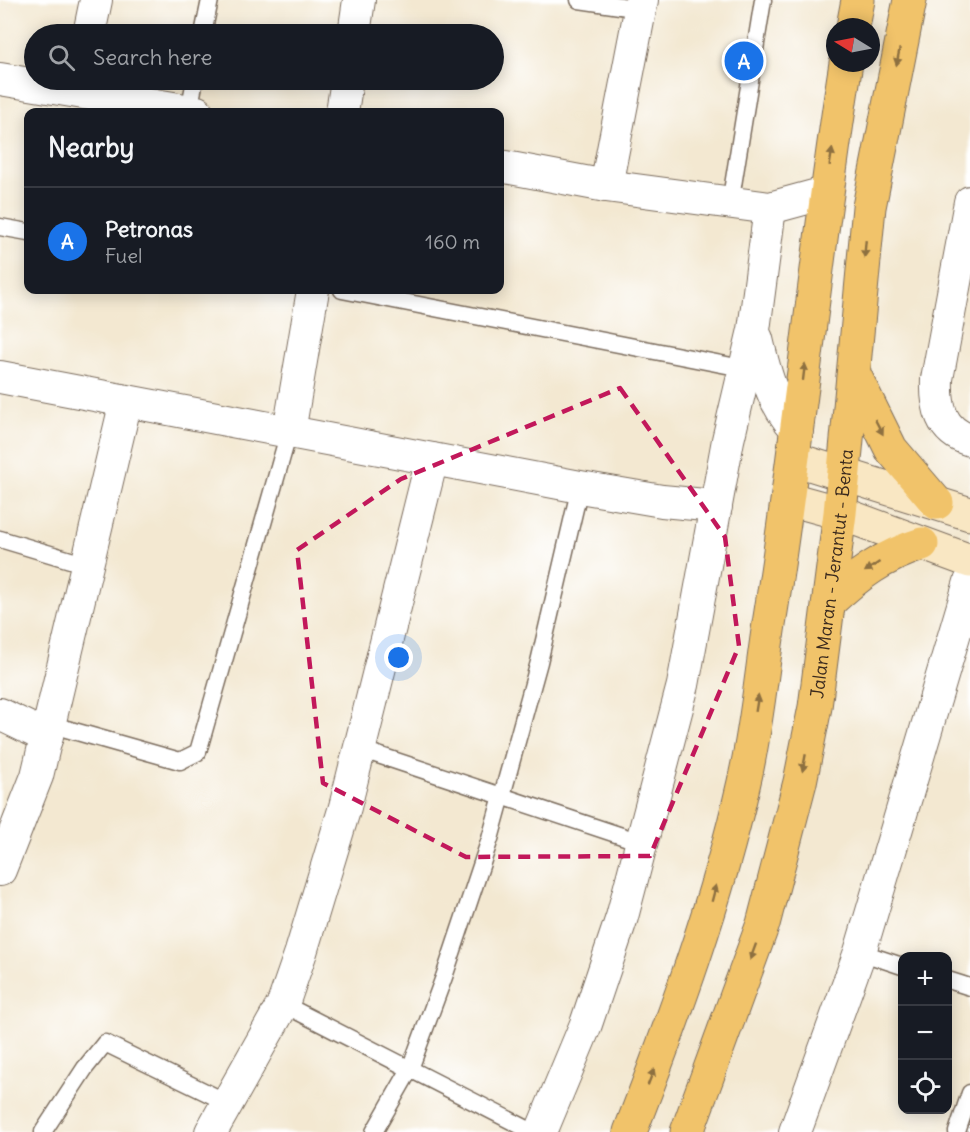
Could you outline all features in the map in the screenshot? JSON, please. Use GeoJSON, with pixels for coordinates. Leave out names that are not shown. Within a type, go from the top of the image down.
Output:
{"type":"FeatureCollection","features":[{"type":"Feature","properties":{"kind":"main road"},"geometry":{"type":"LineString","coordinates":[[855,18],[858,0]]}},
{"type":"Feature","properties":{"kind":"main road","name":"Jalan Maran - Jerantut - Benta"},"geometry":{"type":"LineString","coordinates":[[687,1132],[763,924],[800,782],[815,706],[845,473],[869,207],[910,0]]}},
{"type":"Feature","properties":{"kind":"main road"},"geometry":{"type":"LineString","coordinates":[[630,1132],[660,1055],[711,904],[744,780],[789,499],[825,193],[845,72]]}},
{"type":"Feature","properties":{"kind":"main road"},"geometry":{"type":"LineString","coordinates":[[854,374],[891,449],[937,503]]}},
{"type":"Feature","properties":{"kind":"main road"},"geometry":{"type":"LineString","coordinates":[[829,602],[856,577],[894,552],[922,544]]}},
{"type":"Feature","properties":{"kind":"street"},"geometry":{"type":"LineString","coordinates":[[91,24],[96,0]]}},
{"type":"Feature","properties":{"kind":"street"},"geometry":{"type":"LineString","coordinates":[[355,24],[359,0]]}},
{"type":"Feature","properties":{"kind":"street"},"geometry":{"type":"LineString","coordinates":[[606,186],[641,5]]}},
{"type":"Feature","properties":{"kind":"street"},"geometry":{"type":"LineString","coordinates":[[0,79],[24,81]]}},
{"type":"Feature","properties":{"kind":"street"},"geometry":{"type":"LineString","coordinates":[[97,90],[176,108]]}},
{"type":"Feature","properties":{"kind":"street"},"geometry":{"type":"LineString","coordinates":[[343,108],[345,90]]}},
{"type":"Feature","properties":{"kind":"street"},"geometry":{"type":"LineString","coordinates":[[504,167],[606,186],[770,208],[825,193]]}},
{"type":"Feature","properties":{"kind":"street"},"geometry":{"type":"LineString","coordinates":[[970,202],[937,379],[936,404],[944,423],[961,438],[970,440]]}},
{"type":"Feature","properties":{"kind":"street"},"geometry":{"type":"LineString","coordinates":[[541,1132],[586,1024],[622,917],[683,685],[728,440],[747,369],[770,208]]}},
{"type":"Feature","properties":{"kind":"street"},"geometry":{"type":"LineString","coordinates":[[289,432],[312,294]]}},
{"type":"Feature","properties":{"kind":"street"},"geometry":{"type":"LineString","coordinates":[[754,330],[769,387],[795,444],[845,473],[970,514]]}},
{"type":"Feature","properties":{"kind":"street"},"geometry":{"type":"LineString","coordinates":[[0,377],[580,487],[662,501],[716,506]]}},
{"type":"Feature","properties":{"kind":"street"},"geometry":{"type":"LineString","coordinates":[[0,870],[37,776],[126,401]]}},
{"type":"Feature","properties":{"kind":"street"},"geometry":{"type":"LineString","coordinates":[[211,1132],[283,1004],[326,868],[360,749],[432,459]]}},
{"type":"Feature","properties":{"kind":"street"},"geometry":{"type":"LineString","coordinates":[[789,499],[840,513],[970,561]]}},
{"type":"Feature","properties":{"kind":"street"},"geometry":{"type":"LineString","coordinates":[[795,1132],[860,952],[970,582]]}},
{"type":"Feature","properties":{"kind":"street"},"geometry":{"type":"LineString","coordinates":[[0,714],[48,731]]}},
{"type":"Feature","properties":{"kind":"lane"},"geometry":{"type":"LineString","coordinates":[[205,24],[210,0]]}},
{"type":"Feature","properties":{"kind":"lane"},"geometry":{"type":"LineString","coordinates":[[579,0],[641,5]]}},
{"type":"Feature","properties":{"kind":"lane"},"geometry":{"type":"LineString","coordinates":[[730,204],[763,0]]}},
{"type":"Feature","properties":{"kind":"lane"},"geometry":{"type":"LineString","coordinates":[[193,108],[194,90]]}},
{"type":"Feature","properties":{"kind":"lane"},"geometry":{"type":"LineString","coordinates":[[0,227],[24,231]]}},
{"type":"Feature","properties":{"kind":"lane"},"geometry":{"type":"LineString","coordinates":[[363,294],[747,369]]}},
{"type":"Feature","properties":{"kind":"lane"},"geometry":{"type":"LineString","coordinates":[[48,731],[180,761],[198,752],[289,432]]}},
{"type":"Feature","properties":{"kind":"lane"},"geometry":{"type":"LineString","coordinates":[[374,1132],[410,1069],[444,977],[490,839],[539,662],[580,487]]}},
{"type":"Feature","properties":{"kind":"lane"},"geometry":{"type":"LineString","coordinates":[[0,539],[87,565]]}},
{"type":"Feature","properties":{"kind":"lane"},"geometry":{"type":"LineString","coordinates":[[360,749],[643,843]]}},
{"type":"Feature","properties":{"kind":"lane"},"geometry":{"type":"LineString","coordinates":[[860,952],[898,964]]}},
{"type":"Feature","properties":{"kind":"lane"},"geometry":{"type":"LineString","coordinates":[[952,981],[970,987]]}},
{"type":"Feature","properties":{"kind":"lane"},"geometry":{"type":"LineString","coordinates":[[283,1004],[534,1132]]}},
{"type":"Feature","properties":{"kind":"lane"},"geometry":{"type":"LineString","coordinates":[[43,1132],[85,1068],[105,1043],[228,1103]]}},
{"type":"Feature","properties":{"kind":"lane"},"geometry":{"type":"LineString","coordinates":[[957,1132],[970,1093]]}},
{"type":"Feature","properties":{"kind":"highlighted area"},"geometry":{"type":"Polygon","coordinates":[[[620,388],[725,537],[739,646],[650,856],[466,857],[323,783],[297,550],[401,479],[620,388]]]}},
{"type":"Feature","properties":{"kind":"place","name":"Petronas"},"geometry":{"type":"Point","coordinates":[744,61]}}]}
